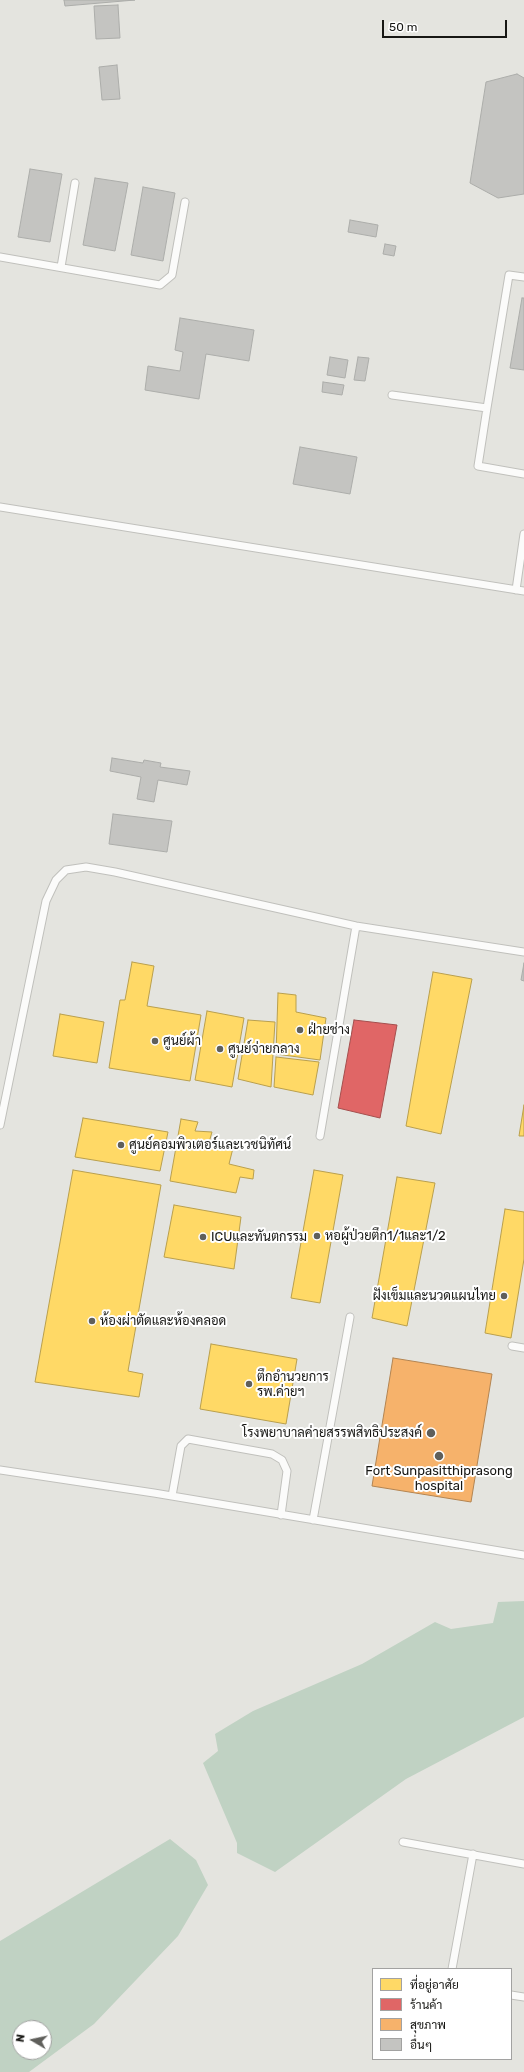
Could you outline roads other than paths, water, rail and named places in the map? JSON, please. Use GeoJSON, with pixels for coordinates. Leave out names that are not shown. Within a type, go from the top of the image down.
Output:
{"type":"FeatureCollection","features":[{"type":"Feature","properties":{"kind":"lane"},"geometry":{"type":"LineString","coordinates":[[61,267],[75,183]]}},
{"type":"Feature","properties":{"kind":"lane"},"geometry":{"type":"LineString","coordinates":[[0,257],[160,285],[172,275],[185,202]]}},
{"type":"Feature","properties":{"kind":"lane"},"geometry":{"type":"LineString","coordinates":[[524,277],[509,275],[486,408],[478,466],[524,474]]}},
{"type":"Feature","properties":{"kind":"lane"},"geometry":{"type":"LineString","coordinates":[[392,395],[486,408]]}},
{"type":"Feature","properties":{"kind":"lane"},"geometry":{"type":"LineString","coordinates":[[0,507],[524,591]]}},
{"type":"Feature","properties":{"kind":"lane"},"geometry":{"type":"LineString","coordinates":[[516,590],[524,534]]}},
{"type":"Feature","properties":{"kind":"lane"},"geometry":{"type":"LineString","coordinates":[[0,1125],[46,901],[56,880],[66,870],[86,867],[115,872],[356,926],[524,952]]}},
{"type":"Feature","properties":{"kind":"lane"},"geometry":{"type":"LineString","coordinates":[[320,1136],[356,926]]}},
{"type":"Feature","properties":{"kind":"lane"},"geometry":{"type":"LineString","coordinates":[[313,1520],[350,1316]]}},
{"type":"Feature","properties":{"kind":"lane"},"geometry":{"type":"LineString","coordinates":[[512,1346],[524,1348]]}},
{"type":"Feature","properties":{"kind":"lane"},"geometry":{"type":"LineString","coordinates":[[172,1496],[181,1446],[188,1438],[272,1454],[282,1460],[288,1471],[281,1516]]}},
{"type":"Feature","properties":{"kind":"lane"},"geometry":{"type":"LineString","coordinates":[[0,1470],[172,1496],[281,1516],[524,1555]]}},
{"type":"Feature","properties":{"kind":"lane"},"geometry":{"type":"LineString","coordinates":[[403,1842],[524,1864]]}},
{"type":"Feature","properties":{"kind":"lane"},"geometry":{"type":"LineString","coordinates":[[452,1968],[474,1854]]}},
{"type":"Feature","properties":{"kind":"lane"},"geometry":{"type":"LineString","coordinates":[[512,1995],[524,1997]]}},
{"type":"Feature","properties":{"kind":"place","name":"ฝ่ายช่าง"},"geometry":{"type":"Point","coordinates":[300,1030]}},
{"type":"Feature","properties":{"kind":"place","name":"ศูนย์ผ้า"},"geometry":{"type":"Point","coordinates":[155,1041]}},
{"type":"Feature","properties":{"kind":"place","name":"ศูนย์จ่ายกลาง"},"geometry":{"type":"Point","coordinates":[220,1049]}},
{"type":"Feature","properties":{"kind":"place","name":"ศูนย์คอมพิวเตอร์และเวชนิทัศน์"},"geometry":{"type":"Point","coordinates":[121,1145]}},
{"type":"Feature","properties":{"kind":"place","name":"หอผู้ป่วยตึก1/1และ1/2"},"geometry":{"type":"Point","coordinates":[317,1236]}},
{"type":"Feature","properties":{"kind":"place","name":"ICUและทันตกรรม"},"geometry":{"type":"Point","coordinates":[203,1237]}},
{"type":"Feature","properties":{"kind":"place","name":"ฝังเข็มและนวดแผนไทย"},"geometry":{"type":"Point","coordinates":[504,1296]}},
{"type":"Feature","properties":{"kind":"place","name":"ห้องผ่าตัดและห้องคลอด"},"geometry":{"type":"Point","coordinates":[92,1321]}},
{"type":"Feature","properties":{"kind":"place","name":"ตึกอำนวยการ รพ.ค่ายฯ"},"geometry":{"type":"Point","coordinates":[249,1384]}},
{"type":"Feature","properties":{"kind":"place","name":"โรงพยาบาลค่ายสรรพสิทธิประสงค์"},"geometry":{"type":"Point","coordinates":[431,1433]}},
{"type":"Feature","properties":{"kind":"place","name":"Fort Sunpasitthiprasong hospital"},"geometry":{"type":"Point","coordinates":[439,1456]}}]}
